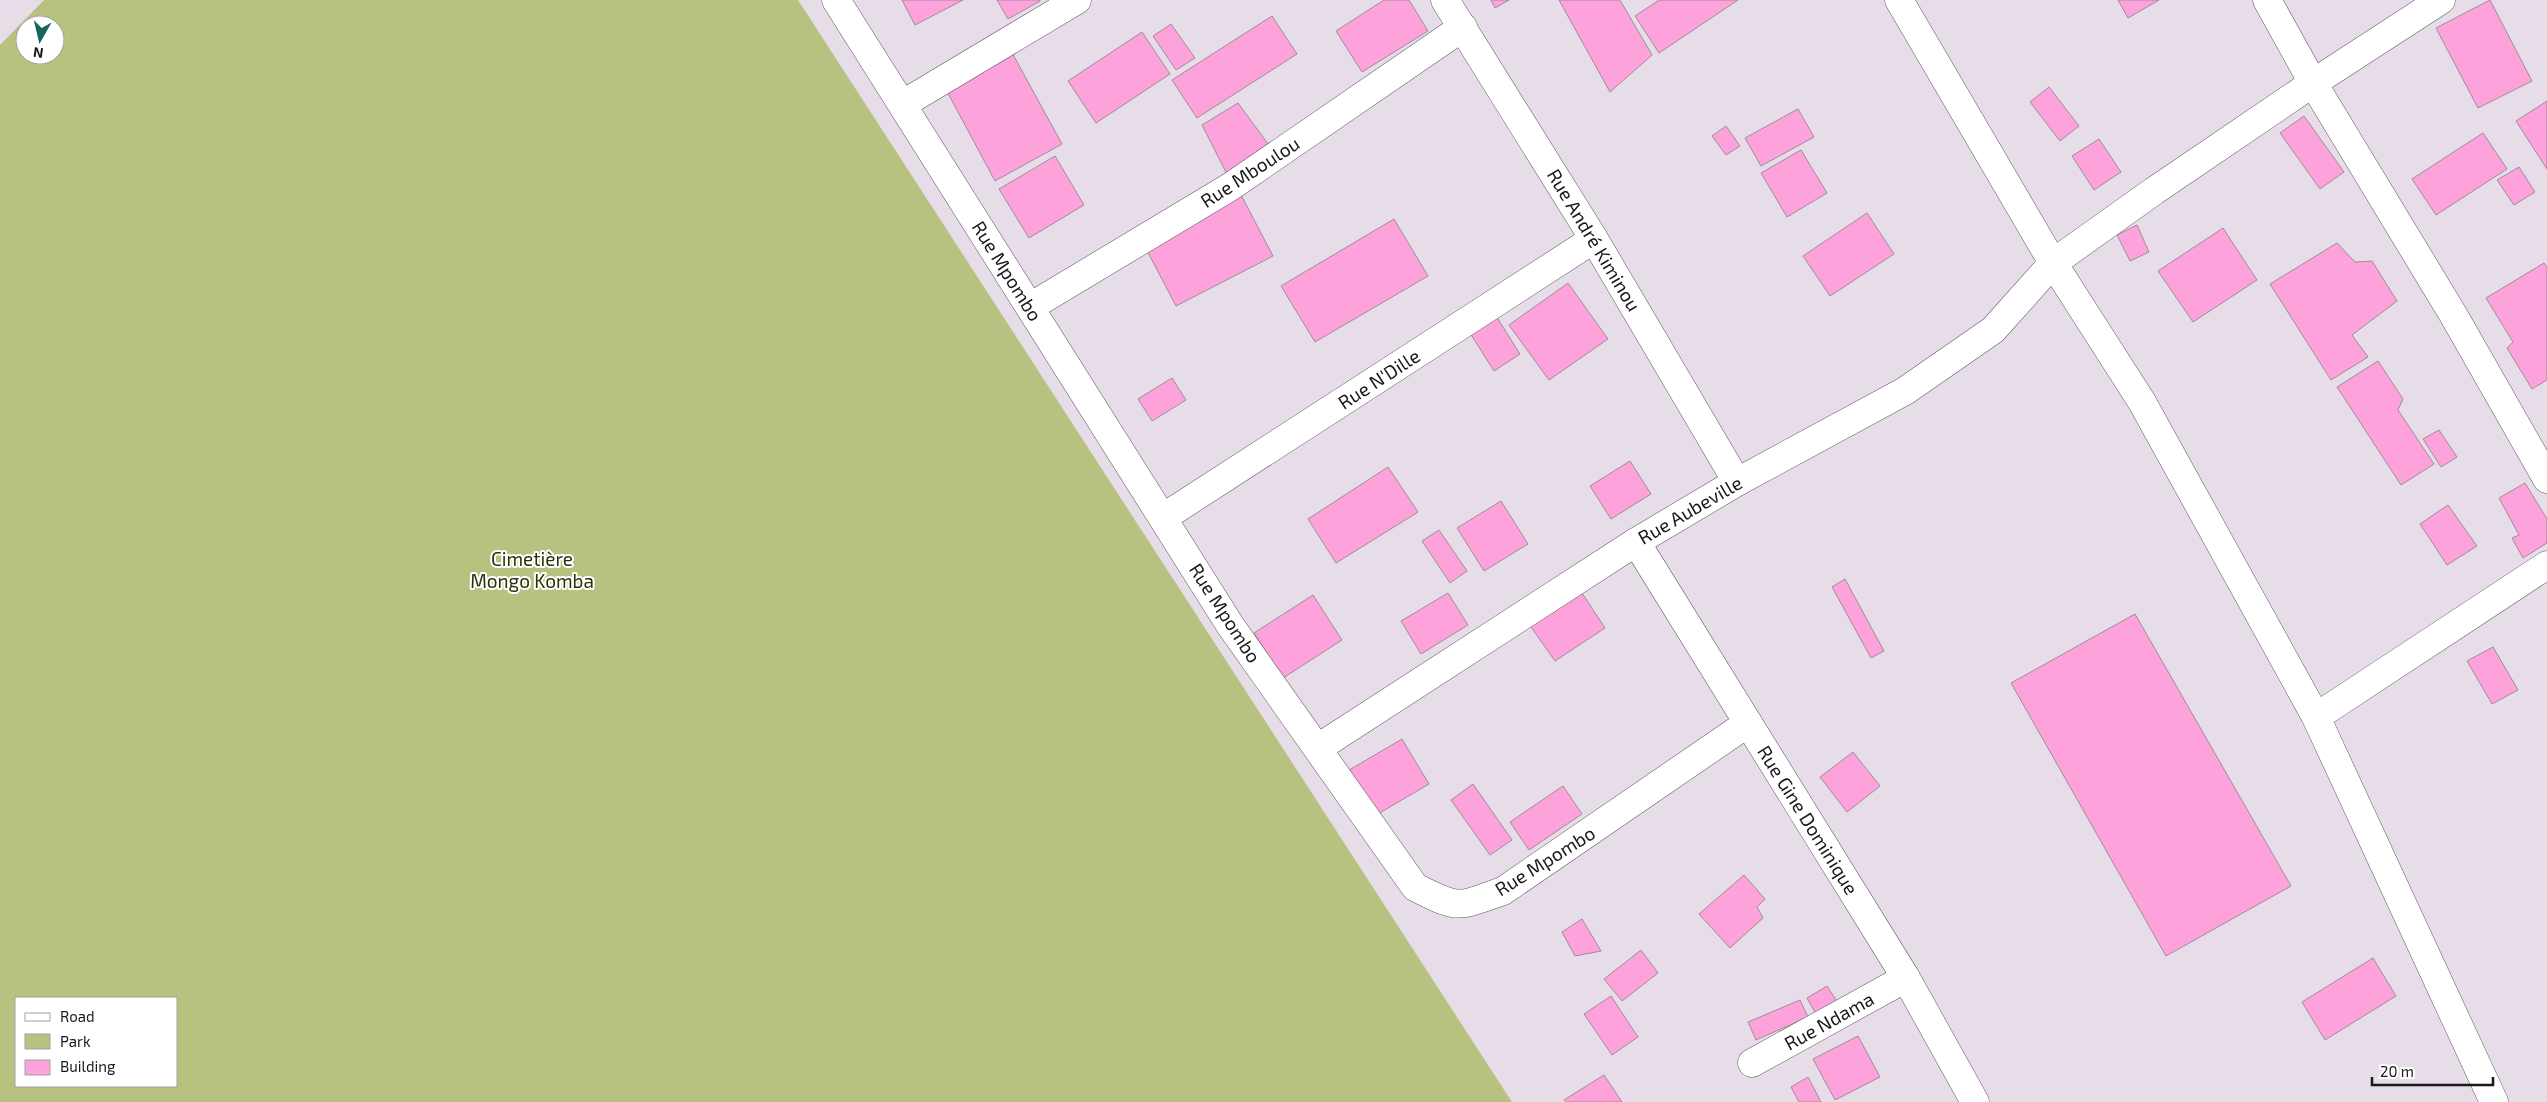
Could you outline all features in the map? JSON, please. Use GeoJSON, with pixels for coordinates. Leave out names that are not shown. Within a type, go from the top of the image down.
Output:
{"type":"FeatureCollection","features":[{"type":"Feature","properties":{"kind":"street","name":"Rue Mpombo"},"geometry":{"type":"LineString","coordinates":[[836,0],[1164,517],[1230,625],[1415,887],[1446,903],[1463,905],[1503,891],[1748,723]]}},
{"type":"Feature","properties":{"kind":"street"},"geometry":{"type":"LineString","coordinates":[[903,104],[1077,0]]}},
{"type":"Feature","properties":{"kind":"street","name":"Rue André Kiminou"},"geometry":{"type":"LineString","coordinates":[[1445,0],[1594,239],[1737,482]]}},
{"type":"Feature","properties":{"kind":"street"},"geometry":{"type":"LineString","coordinates":[[1899,0],[2053,263],[2142,402],[2316,717],[2494,1102]]}},
{"type":"Feature","properties":{"kind":"street"},"geometry":{"type":"LineString","coordinates":[[2267,0],[2313,83],[2454,316],[2547,479]]}},
{"type":"Feature","properties":{"kind":"street","name":"Rue Aubeville"},"geometry":{"type":"LineString","coordinates":[[1318,748],[1636,542],[1737,482],[1905,391],[1993,330],[2053,263],[2154,191],[2313,83],[2441,0]]}},
{"type":"Feature","properties":{"kind":"street","name":"Rue Mboulou"},"geometry":{"type":"LineString","coordinates":[[1030,307],[1230,187],[1463,27]]}},
{"type":"Feature","properties":{"kind":"street","name":"Rue N'Dille"},"geometry":{"type":"LineString","coordinates":[[1164,517],[1594,239]]}},
{"type":"Feature","properties":{"kind":"street","name":"Rue Gine Dominique"},"geometry":{"type":"LineString","coordinates":[[1636,542],[1906,978],[1975,1102]]}},
{"type":"Feature","properties":{"kind":"street"},"geometry":{"type":"LineString","coordinates":[[2316,717],[2547,565]]}},
{"type":"Feature","properties":{"kind":"street","name":"Rue Ndama"},"geometry":{"type":"LineString","coordinates":[[1752,1063],[1906,978]]}},
{"type":"Feature","properties":{"kind":"green space","name":"Cimetière Mongo Komba"},"geometry":{"type":"Polygon","coordinates":[[[44,0],[798,0],[1512,1102],[0,1102],[0,45],[15,30],[15,65],[65,65],[65,15],[29,15],[44,0]]]}},
{"type":"Feature","properties":{"kind":"building"},"geometry":{"type":"Polygon","coordinates":[[[902,0],[963,0],[915,25],[902,0]]]}},
{"type":"Feature","properties":{"kind":"building"},"geometry":{"type":"Polygon","coordinates":[[[997,0],[1040,0],[1040,1],[1008,19],[997,0]]]}},
{"type":"Feature","properties":{"kind":"building"},"geometry":{"type":"Polygon","coordinates":[[[1384,0],[1409,0],[1428,31],[1362,72],[1336,31],[1384,0]]]}},
{"type":"Feature","properties":{"kind":"building"},"geometry":{"type":"Polygon","coordinates":[[[1491,0],[1509,0],[1495,8],[1491,0]]]}},
{"type":"Feature","properties":{"kind":"building"},"geometry":{"type":"Polygon","coordinates":[[[1559,0],[1620,0],[1652,55],[1610,92],[1559,0]]]}},
{"type":"Feature","properties":{"kind":"building"},"geometry":{"type":"Polygon","coordinates":[[[1659,0],[1738,0],[1659,53],[1635,16],[1659,0]]]}},
{"type":"Feature","properties":{"kind":"building"},"geometry":{"type":"Polygon","coordinates":[[[2118,0],[2159,0],[2128,18],[2118,0]]]}},
{"type":"Feature","properties":{"kind":"building"},"geometry":{"type":"Polygon","coordinates":[[[2490,0],[2532,81],[2478,108],[2436,28],[2490,0]]]}},
{"type":"Feature","properties":{"kind":"building"},"geometry":{"type":"Polygon","coordinates":[[[1272,16],[1297,54],[1197,118],[1172,80],[1272,16]]]}},
{"type":"Feature","properties":{"kind":"building"},"geometry":{"type":"Polygon","coordinates":[[[1171,24],[1195,58],[1176,70],[1153,36],[1171,24]]]}},
{"type":"Feature","properties":{"kind":"building"},"geometry":{"type":"Polygon","coordinates":[[[1142,32],[1170,74],[1096,123],[1068,81],[1142,32]]]}},
{"type":"Feature","properties":{"kind":"building"},"geometry":{"type":"Polygon","coordinates":[[[1010,49],[1062,144],[995,181],[943,84],[1010,49]]]}},
{"type":"Feature","properties":{"kind":"building"},"geometry":{"type":"Polygon","coordinates":[[[2049,87],[2079,126],[2060,141],[2030,102],[2049,87]]]}},
{"type":"Feature","properties":{"kind":"building"},"geometry":{"type":"Polygon","coordinates":[[[2547,101],[2547,169],[2516,121],[2547,101]]]}},
{"type":"Feature","properties":{"kind":"building"},"geometry":{"type":"Polygon","coordinates":[[[1238,103],[1274,152],[1229,178],[1202,125],[1238,103]]]}},
{"type":"Feature","properties":{"kind":"building"},"geometry":{"type":"Polygon","coordinates":[[[1798,109],[1814,137],[1761,166],[1745,138],[1798,109]]]}},
{"type":"Feature","properties":{"kind":"building"},"geometry":{"type":"Polygon","coordinates":[[[2304,116],[2344,172],[2320,189],[2280,133],[2304,116]]]}},
{"type":"Feature","properties":{"kind":"building"},"geometry":{"type":"Polygon","coordinates":[[[1726,126],[1740,146],[1726,155],[1712,136],[1726,126]]]}},
{"type":"Feature","properties":{"kind":"building"},"geometry":{"type":"Polygon","coordinates":[[[2483,133],[2507,169],[2436,215],[2412,179],[2483,133]]]}},
{"type":"Feature","properties":{"kind":"building"},"geometry":{"type":"Polygon","coordinates":[[[2099,139],[2121,172],[2094,190],[2072,156],[2099,139]]]}},
{"type":"Feature","properties":{"kind":"building"},"geometry":{"type":"Polygon","coordinates":[[[1801,150],[1827,193],[1787,217],[1761,173],[1801,150]]]}},
{"type":"Feature","properties":{"kind":"building"},"geometry":{"type":"Polygon","coordinates":[[[1055,156],[1084,205],[1029,238],[999,189],[1055,156]]]}},
{"type":"Feature","properties":{"kind":"building"},"geometry":{"type":"Polygon","coordinates":[[[2519,167],[2535,192],[2514,205],[2497,180],[2519,167]]]}},
{"type":"Feature","properties":{"kind":"building"},"geometry":{"type":"Polygon","coordinates":[[[1240,193],[1273,256],[1176,306],[1143,243],[1240,193]]]}},
{"type":"Feature","properties":{"kind":"building"},"geometry":{"type":"Polygon","coordinates":[[[1867,213],[1894,254],[1830,296],[1803,256],[1867,213]]]}},
{"type":"Feature","properties":{"kind":"building"},"geometry":{"type":"Polygon","coordinates":[[[1394,219],[1428,276],[1315,342],[1281,286],[1394,219]]]}},
{"type":"Feature","properties":{"kind":"building"},"geometry":{"type":"Polygon","coordinates":[[[2137,225],[2149,252],[2130,261],[2117,235],[2137,225]]]}},
{"type":"Feature","properties":{"kind":"building"},"geometry":{"type":"Polygon","coordinates":[[[2223,228],[2257,280],[2193,322],[2158,271],[2223,228]]]}},
{"type":"Feature","properties":{"kind":"building"},"geometry":{"type":"Polygon","coordinates":[[[2337,243],[2355,262],[2372,261],[2397,301],[2352,335],[2368,357],[2331,380],[2270,284],[2337,243]]]}},
{"type":"Feature","properties":{"kind":"building"},"geometry":{"type":"Polygon","coordinates":[[[2544,263],[2547,267],[2547,380],[2532,389],[2507,348],[2513,342],[2486,298],[2544,263]]]}},
{"type":"Feature","properties":{"kind":"building"},"geometry":{"type":"Polygon","coordinates":[[[1568,283],[1608,339],[1549,380],[1509,325],[1568,283]]]}},
{"type":"Feature","properties":{"kind":"building"},"geometry":{"type":"Polygon","coordinates":[[[1496,316],[1520,354],[1494,371],[1470,333],[1496,316]]]}},
{"type":"Feature","properties":{"kind":"building"},"geometry":{"type":"Polygon","coordinates":[[[2378,361],[2403,399],[2398,410],[2434,464],[2401,485],[2337,387],[2378,361]]]}},
{"type":"Feature","properties":{"kind":"building"},"geometry":{"type":"Polygon","coordinates":[[[1172,378],[1186,400],[1152,421],[1138,399],[1172,378]]]}},
{"type":"Feature","properties":{"kind":"building"},"geometry":{"type":"Polygon","coordinates":[[[2439,430],[2457,457],[2441,467],[2423,439],[2439,430]]]}},
{"type":"Feature","properties":{"kind":"building"},"geometry":{"type":"Polygon","coordinates":[[[1630,461],[1651,494],[1611,519],[1590,486],[1630,461]]]}},
{"type":"Feature","properties":{"kind":"building"},"geometry":{"type":"Polygon","coordinates":[[[1388,467],[1418,512],[1336,563],[1308,519],[1388,467]]]}},
{"type":"Feature","properties":{"kind":"building"},"geometry":{"type":"Polygon","coordinates":[[[2525,483],[2547,519],[2547,543],[2523,558],[2512,538],[2519,535],[2499,498],[2525,483]]]}},
{"type":"Feature","properties":{"kind":"building"},"geometry":{"type":"Polygon","coordinates":[[[1501,501],[1528,544],[1484,571],[1457,528],[1501,501]]]}},
{"type":"Feature","properties":{"kind":"building"},"geometry":{"type":"Polygon","coordinates":[[[2448,505],[2477,546],[2447,565],[2420,524],[2448,505]]]}},
{"type":"Feature","properties":{"kind":"building"},"geometry":{"type":"Polygon","coordinates":[[[1439,530],[1467,571],[1450,583],[1422,541],[1439,530]]]}},
{"type":"Feature","properties":{"kind":"building"},"geometry":{"type":"Polygon","coordinates":[[[1845,579],[1884,651],[1871,658],[1832,587],[1845,579]]]}},
{"type":"Feature","properties":{"kind":"building"},"geometry":{"type":"Polygon","coordinates":[[[1580,590],[1605,628],[1555,661],[1529,624],[1580,590]]]}},
{"type":"Feature","properties":{"kind":"building"},"geometry":{"type":"Polygon","coordinates":[[[1448,593],[1468,625],[1421,654],[1401,621],[1448,593]]]}},
{"type":"Feature","properties":{"kind":"building"},"geometry":{"type":"Polygon","coordinates":[[[1313,595],[1342,640],[1283,678],[1254,633],[1313,595]]]}},
{"type":"Feature","properties":{"kind":"building"},"geometry":{"type":"Polygon","coordinates":[[[2135,614],[2291,886],[2166,956],[2011,683],[2135,614]]]}},
{"type":"Feature","properties":{"kind":"building"},"geometry":{"type":"Polygon","coordinates":[[[2493,647],[2518,690],[2492,704],[2467,661],[2493,647]]]}},
{"type":"Feature","properties":{"kind":"building"},"geometry":{"type":"Polygon","coordinates":[[[1402,739],[1429,784],[1371,818],[1344,773],[1402,739]]]}},
{"type":"Feature","properties":{"kind":"building"},"geometry":{"type":"Polygon","coordinates":[[[1853,752],[1880,786],[1847,812],[1820,777],[1853,752]]]}},
{"type":"Feature","properties":{"kind":"building"},"geometry":{"type":"Polygon","coordinates":[[[1473,784],[1512,840],[1490,855],[1451,800],[1473,784]]]}},
{"type":"Feature","properties":{"kind":"building"},"geometry":{"type":"Polygon","coordinates":[[[1563,786],[1582,814],[1529,850],[1510,822],[1563,786]]]}},
{"type":"Feature","properties":{"kind":"building"},"geometry":{"type":"Polygon","coordinates":[[[1744,875],[1765,899],[1757,907],[1763,918],[1730,948],[1699,914],[1744,875]]]}},
{"type":"Feature","properties":{"kind":"building"},"geometry":{"type":"Polygon","coordinates":[[[1582,919],[1601,951],[1575,956],[1562,932],[1582,919]]]}},
{"type":"Feature","properties":{"kind":"building"},"geometry":{"type":"Polygon","coordinates":[[[1641,950],[1658,973],[1622,1001],[1604,979],[1641,950]]]}},
{"type":"Feature","properties":{"kind":"building"},"geometry":{"type":"Polygon","coordinates":[[[2373,958],[2396,996],[2325,1040],[2302,1002],[2373,958]]]}},
{"type":"Feature","properties":{"kind":"building"},"geometry":{"type":"Polygon","coordinates":[[[1827,986],[1838,1003],[1817,1016],[1807,998],[1827,986]]]}},
{"type":"Feature","properties":{"kind":"building"},"geometry":{"type":"Polygon","coordinates":[[[1611,996],[1638,1037],[1612,1055],[1584,1014],[1611,996]]]}},
{"type":"Feature","properties":{"kind":"building"},"geometry":{"type":"Polygon","coordinates":[[[1800,1000],[1808,1017],[1756,1040],[1748,1022],[1800,1000]]]}},
{"type":"Feature","properties":{"kind":"building"},"geometry":{"type":"Polygon","coordinates":[[[1858,1036],[1880,1077],[1835,1100],[1813,1059],[1858,1036]]]}},
{"type":"Feature","properties":{"kind":"building"},"geometry":{"type":"Polygon","coordinates":[[[1604,1075],[1622,1102],[1566,1102],[1564,1100],[1604,1075]]]}},
{"type":"Feature","properties":{"kind":"building"},"geometry":{"type":"Polygon","coordinates":[[[1808,1077],[1821,1102],[1799,1102],[1791,1087],[1808,1077]]]}}]}
